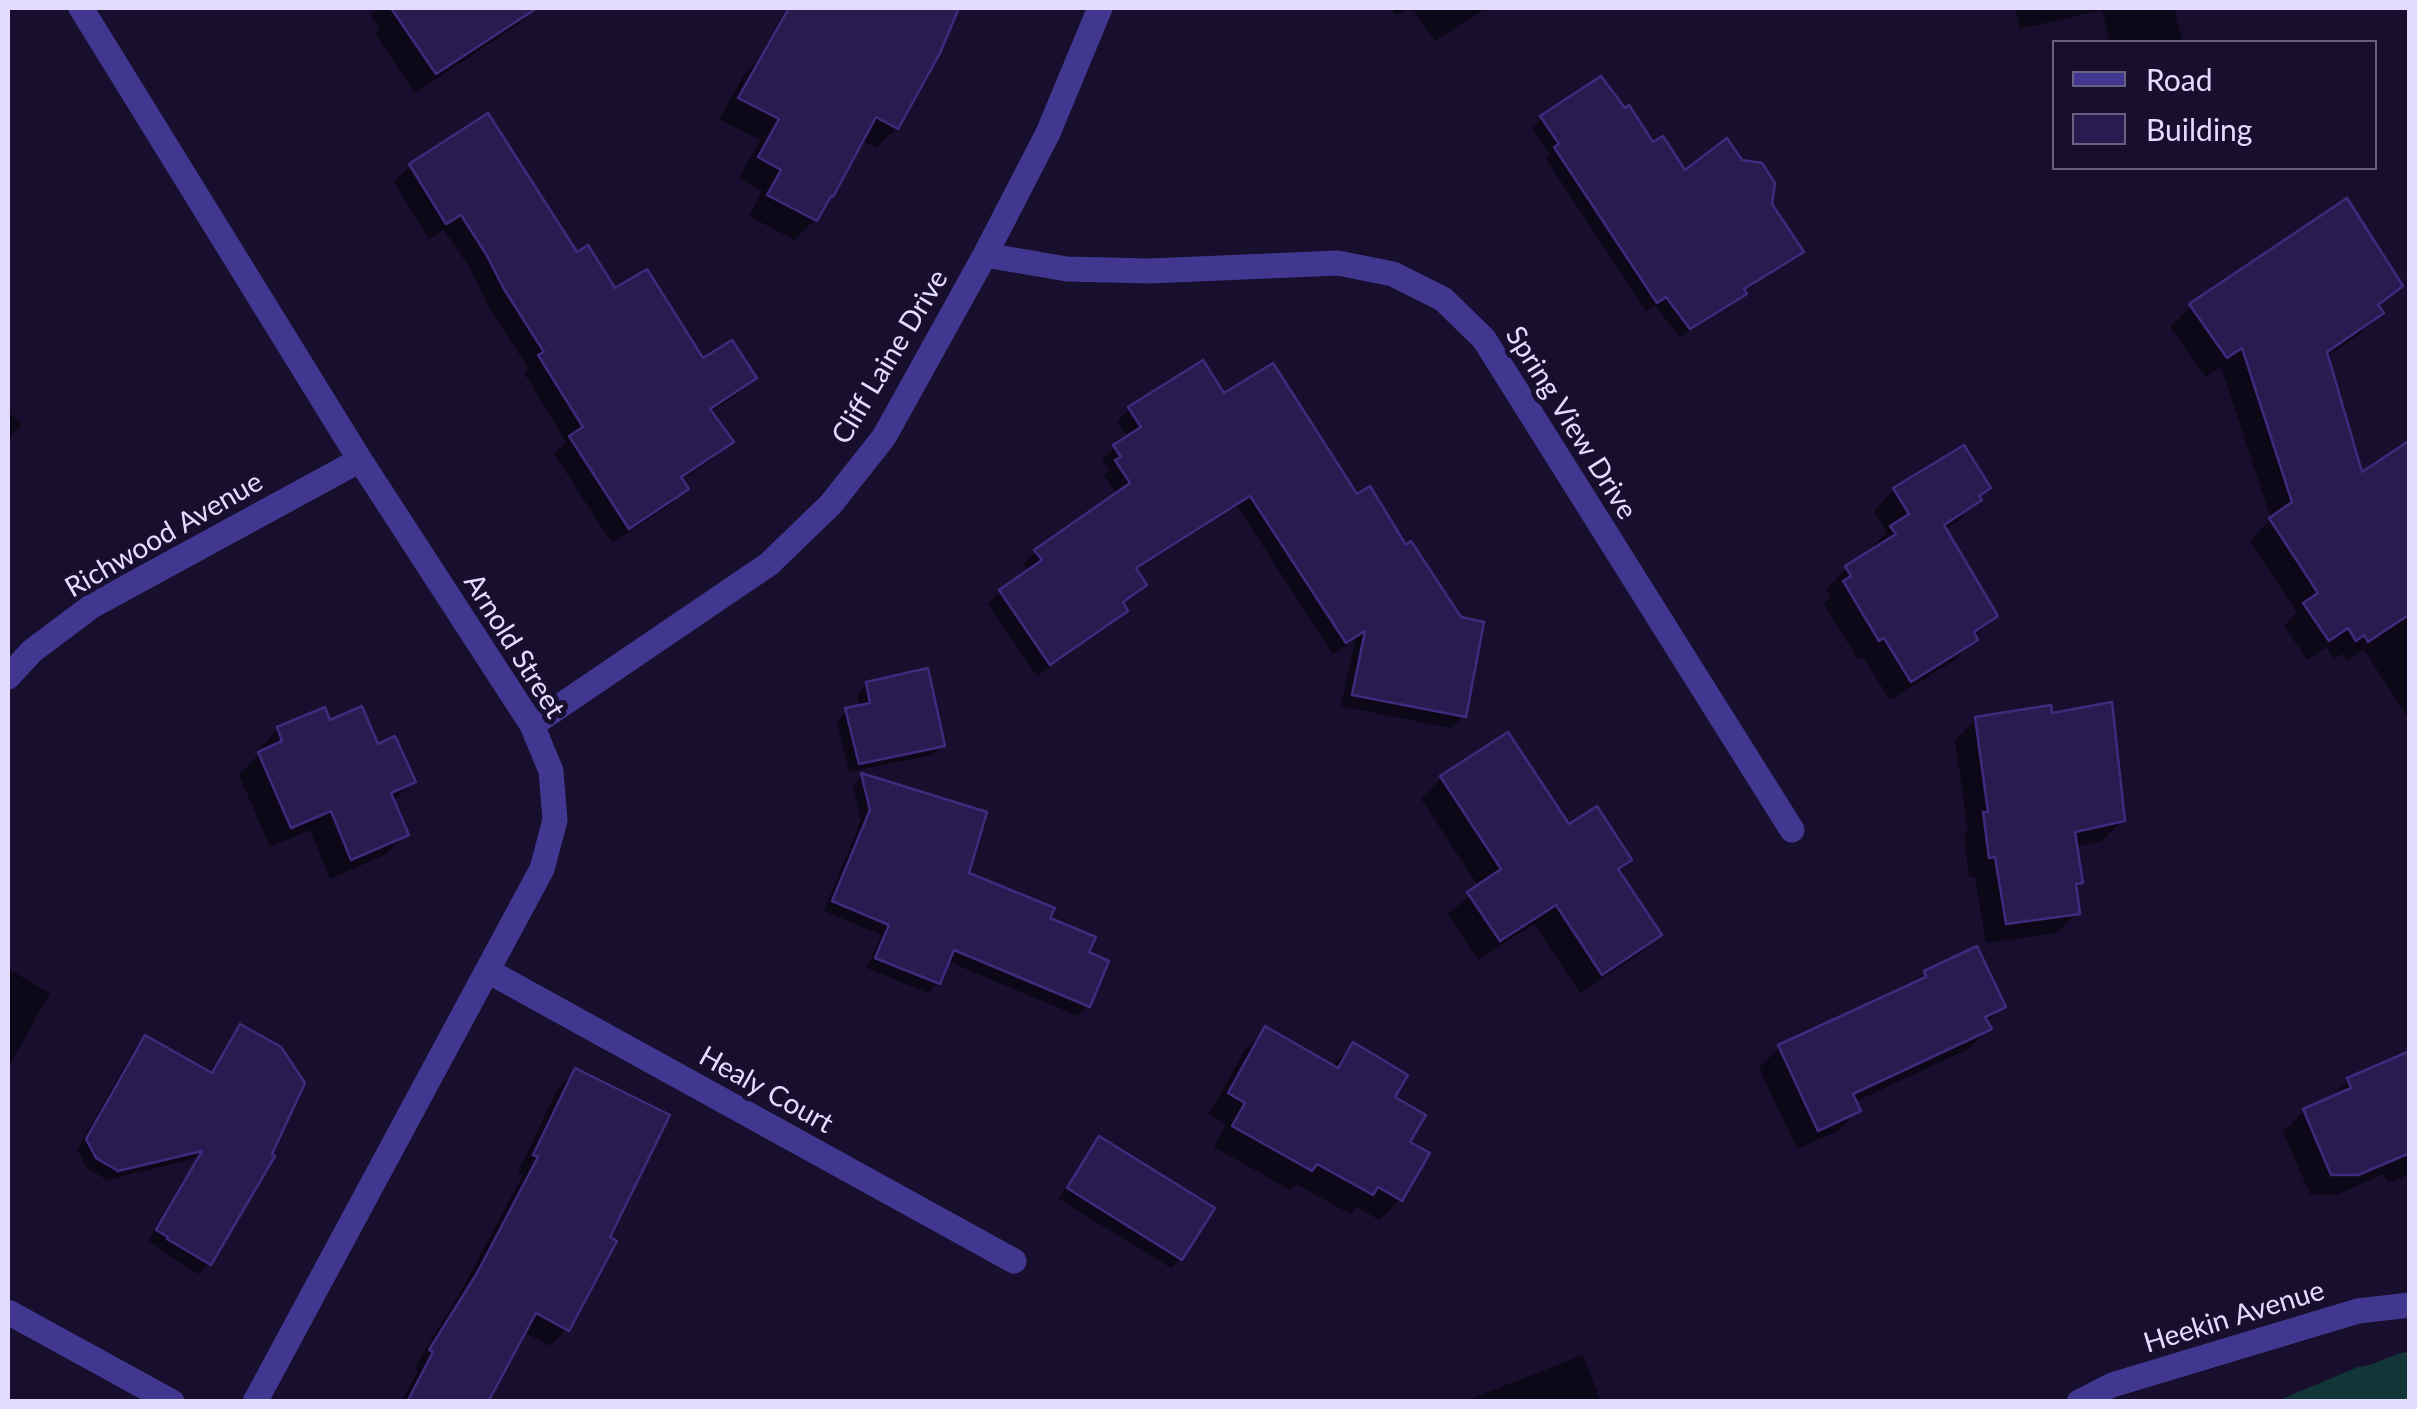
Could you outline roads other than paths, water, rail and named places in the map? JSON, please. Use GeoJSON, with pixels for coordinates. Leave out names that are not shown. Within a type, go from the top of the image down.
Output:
{"type":"FeatureCollection","features":[{"type":"Feature","properties":{"kind":"street","name":"Arnold Street"},"geometry":{"type":"LineString","coordinates":[[81,8],[360,460],[532,725],[551,770],[555,820],[542,869],[255,1402]]}},
{"type":"Feature","properties":{"kind":"street","name":"Cliff Laine Drive"},"geometry":{"type":"LineString","coordinates":[[532,725],[769,564],[831,504],[884,437],[985,255],[1048,133],[1100,8]]}},
{"type":"Feature","properties":{"kind":"street","name":"Spring View Drive"},"geometry":{"type":"LineString","coordinates":[[985,255],[1067,269],[1150,271],[1338,263],[1393,274],[1443,299],[1484,338],[1792,830]]}},
{"type":"Feature","properties":{"kind":"street","name":"Richwood Avenue"},"geometry":{"type":"LineString","coordinates":[[8,676],[32,651],[92,606],[360,460]]}},
{"type":"Feature","properties":{"kind":"street","name":"Healy Court"},"geometry":{"type":"LineString","coordinates":[[488,972],[1014,1261]]}},
{"type":"Feature","properties":{"kind":"street","name":"Heekin Avenue"},"geometry":{"type":"LineString","coordinates":[[2079,1402],[2112,1385],[2358,1311],[2410,1305]]}},
{"type":"Feature","properties":{"kind":"street"},"geometry":{"type":"LineString","coordinates":[[8,1312],[172,1402]]}}]}
